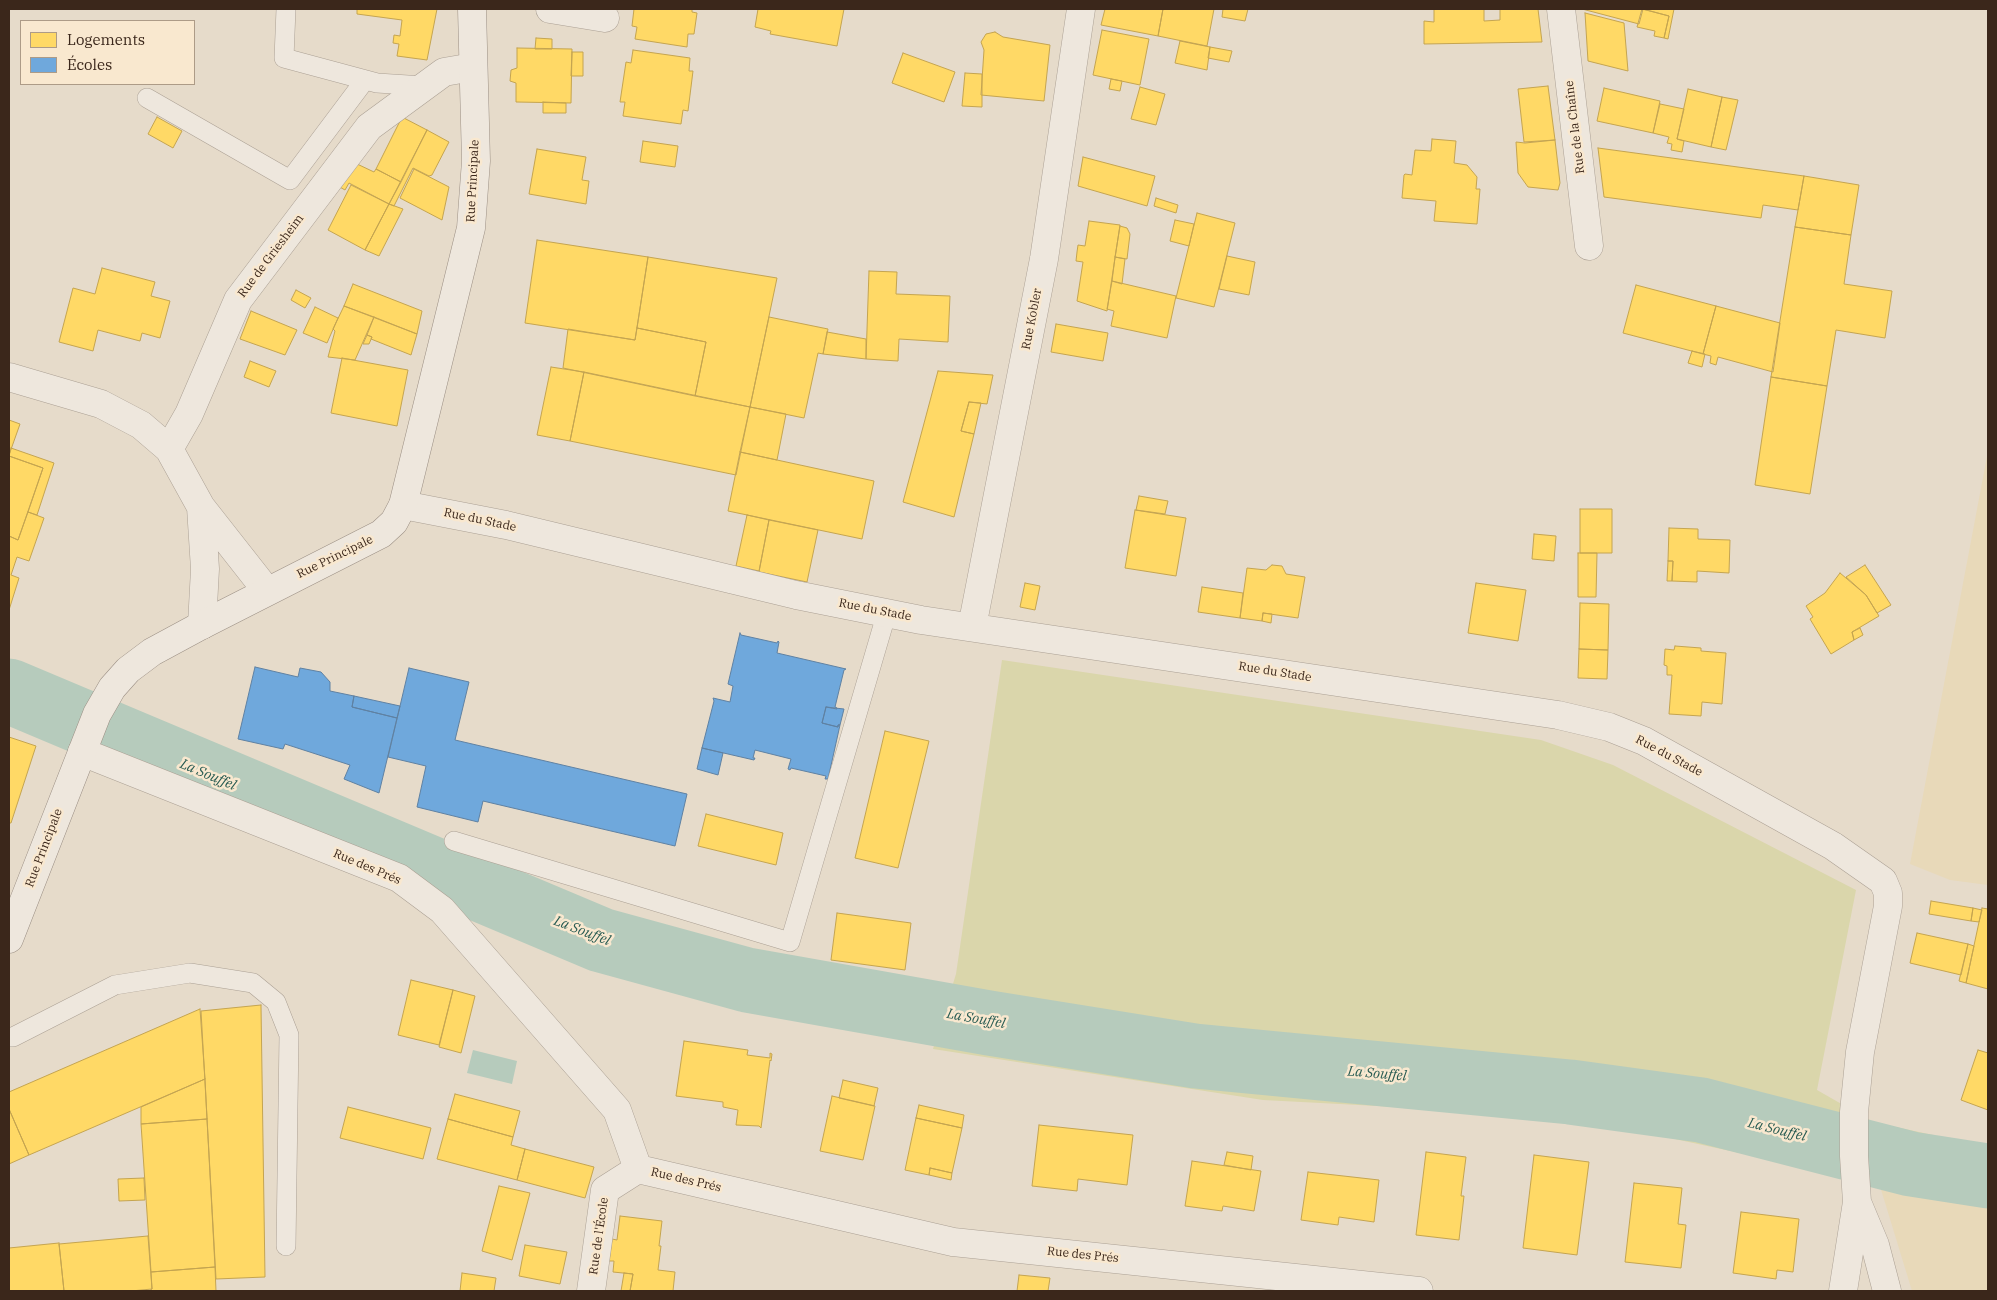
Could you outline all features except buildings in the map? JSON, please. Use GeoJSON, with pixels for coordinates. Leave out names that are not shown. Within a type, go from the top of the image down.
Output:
{"type":"FeatureCollection","features":[{"type":"Feature","properties":{"kind":"street","name":"Rue Principale"},"geometry":{"type":"LineString","coordinates":[[9,939],[97,714],[112,688],[128,670],[152,652],[202,624],[380,534],[394,522],[403,505],[470,228],[476,161],[472,9]]}},
{"type":"Feature","properties":{"kind":"street"},"geometry":{"type":"LineString","coordinates":[[550,9],[606,18]]}},
{"type":"Feature","properties":{"kind":"street","name":"Rue Kobler"},"geometry":{"type":"LineString","coordinates":[[972,627],[1044,259],[1081,9]]}},
{"type":"Feature","properties":{"kind":"street","name":"Rue de la Chaîne"},"geometry":{"type":"LineString","coordinates":[[1561,9],[1589,246]]}},
{"type":"Feature","properties":{"kind":"street","name":"Rue de Griesheim"},"geometry":{"type":"LineString","coordinates":[[170,449],[188,414],[238,300],[369,127],[444,72],[473,66]]}},
{"type":"Feature","properties":{"kind":"street"},"geometry":{"type":"LineString","coordinates":[[9,377],[101,404],[141,425],[170,449],[201,507],[266,591]]}},
{"type":"Feature","properties":{"kind":"street","name":"Rue du Stade"},"geometry":{"type":"LineString","coordinates":[[403,505],[506,524],[796,595],[921,620],[1558,715],[1609,727],[1644,741],[1833,846],[1884,881],[1888,893],[1888,906],[1860,1052],[1854,1112],[1857,1202]]}},
{"type":"Feature","properties":{"kind":"street"},"geometry":{"type":"LineString","coordinates":[[201,507],[205,569],[202,624]]}},
{"type":"Feature","properties":{"kind":"street","name":"Rue des Prés"},"geometry":{"type":"LineString","coordinates":[[82,752],[399,878],[442,910],[617,1110],[638,1169],[953,1242],[1419,1291]]}},
{"type":"Feature","properties":{"kind":"street","name":"Rue de l'École"},"geometry":{"type":"LineString","coordinates":[[591,1291],[605,1190],[638,1169]]}},
{"type":"Feature","properties":{"kind":"street"},"geometry":{"type":"LineString","coordinates":[[1843,1291],[1857,1202]]}},
{"type":"Feature","properties":{"kind":"street"},"geometry":{"type":"LineString","coordinates":[[1857,1202],[1875,1245],[1887,1291]]}},
{"type":"Feature","properties":{"kind":"lane"},"geometry":{"type":"LineString","coordinates":[[286,9],[284,58],[377,83],[424,86]]}},
{"type":"Feature","properties":{"kind":"lane"},"geometry":{"type":"LineString","coordinates":[[147,98],[290,180],[365,80]]}},
{"type":"Feature","properties":{"kind":"lane"},"geometry":{"type":"LineString","coordinates":[[454,841],[790,942],[887,612]]}},
{"type":"Feature","properties":{"kind":"lane"},"geometry":{"type":"LineString","coordinates":[[9,1037],[13,1037],[115,985],[190,973],[253,983],[276,1002],[289,1035],[286,1246]]}},
{"type":"Feature","properties":{"kind":"shaded area"},"geometry":{"type":"Polygon","coordinates":[[[1988,451],[1988,885],[1950,880],[1910,864],[1988,451]]]}},
{"type":"Feature","properties":{"kind":"shaded area"},"geometry":{"type":"Polygon","coordinates":[[[1002,660],[1541,740],[1613,765],[1856,890],[1817,1090],[1873,1122],[1988,1147],[1988,1201],[1879,1183],[1568,1116],[1263,1100],[933,1049],[956,974],[1002,660]]]}},
{"type":"Feature","properties":{"kind":"shaded area"},"geometry":{"type":"Polygon","coordinates":[[[473,1050],[517,1061],[512,1084],[467,1073],[473,1050]]]}},
{"type":"Feature","properties":{"kind":"shaded area"},"geometry":{"type":"Polygon","coordinates":[[[1879,1183],[1988,1201],[1988,1291],[1912,1291],[1879,1183]]]}},
{"type":"Feature","properties":{"kind":"waterway","name":"La Souffel"},"geometry":{"type":"LineString","coordinates":[[9,691],[601,940],[747,980],[989,1023],[1195,1056],[1570,1092],[1701,1110],[1911,1164],[1988,1176]]}}]}
